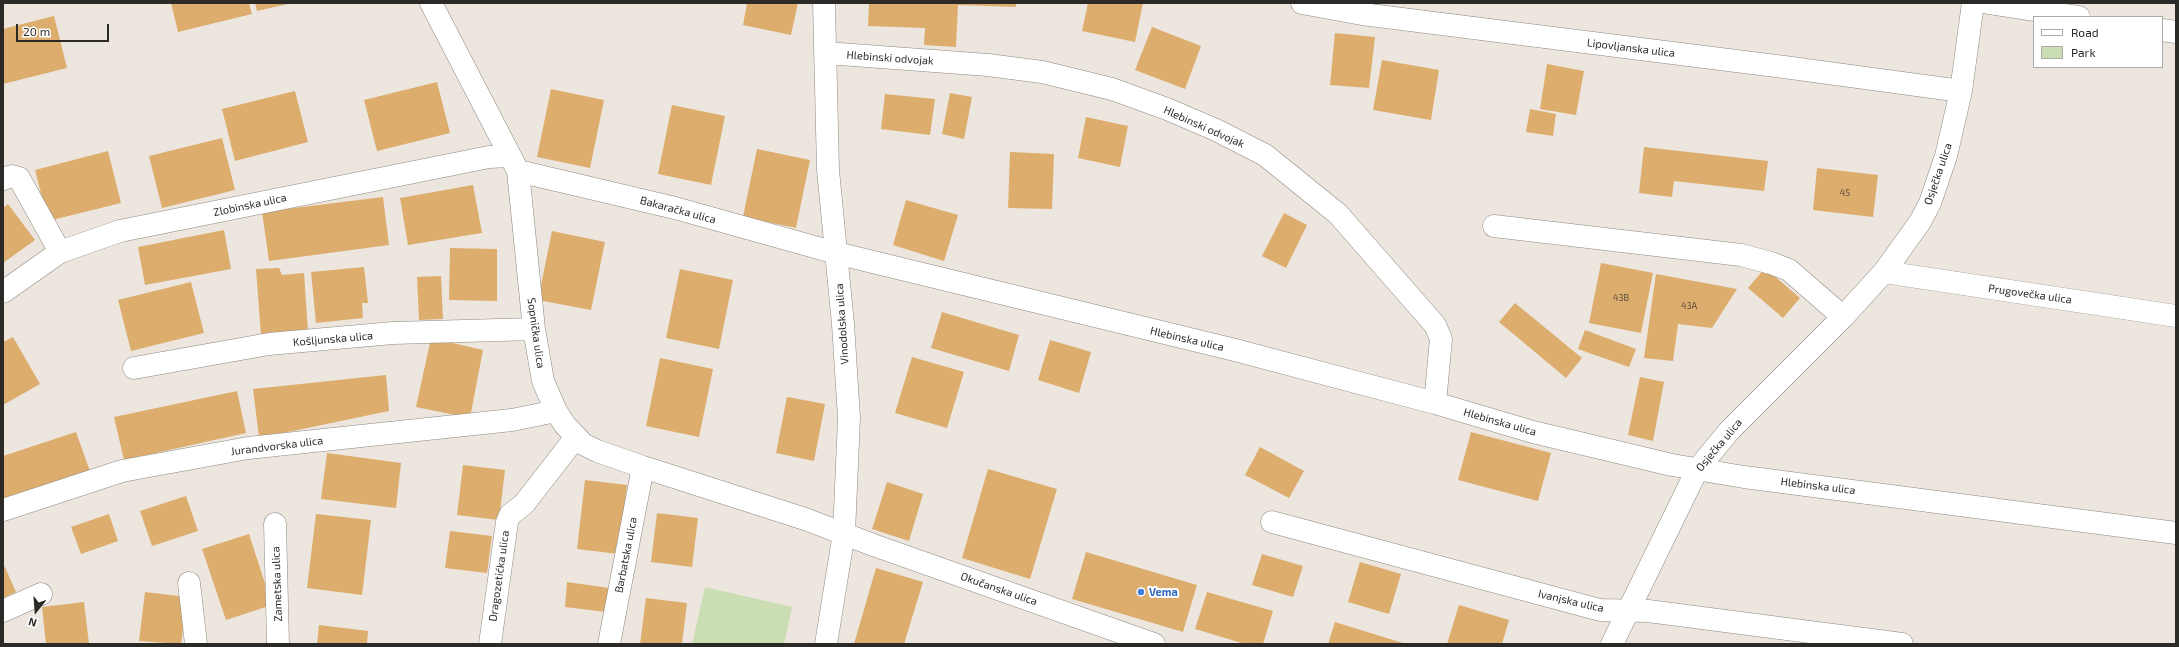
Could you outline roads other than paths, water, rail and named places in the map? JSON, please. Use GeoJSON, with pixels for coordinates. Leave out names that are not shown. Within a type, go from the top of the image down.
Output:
{"type":"FeatureCollection","features":[{"type":"Feature","properties":{"kind":"street","name":"Sopnička ulica"},"geometry":{"type":"LineString","coordinates":[[431,3],[514,164],[534,329],[544,381],[556,411],[576,437],[597,451],[844,533]]}},
{"type":"Feature","properties":{"kind":"street","name":"Vinodolska ulica"},"geometry":{"type":"LineString","coordinates":[[824,3],[828,170],[849,418],[844,533],[826,644]]}},
{"type":"Feature","properties":{"kind":"street","name":"Lipovljanska ulica"},"geometry":{"type":"LineString","coordinates":[[1302,3],[1362,14],[1784,67],[1962,92]]}},
{"type":"Feature","properties":{"kind":"street","name":"Osječka ulica"},"geometry":{"type":"LineString","coordinates":[[1612,644],[1696,470],[1756,403],[1843,317],[1884,272],[1909,240],[1930,203],[1946,156],[1962,92],[1973,3]]}},
{"type":"Feature","properties":{"kind":"street"},"geometry":{"type":"LineString","coordinates":[[1988,3],[2072,16]]}},
{"type":"Feature","properties":{"kind":"street"},"geometry":{"type":"LineString","coordinates":[[2163,30],[2176,32]]}},
{"type":"Feature","properties":{"kind":"street","name":"Hlebinski odvojak"},"geometry":{"type":"LineString","coordinates":[[826,53],[988,65],[1042,72],[1112,89],[1167,109],[1216,130],[1265,155],[1338,214],[1435,325],[1441,339],[1435,403]]}},
{"type":"Feature","properties":{"kind":"street","name":"Zlobinska ulica"},"geometry":{"type":"LineString","coordinates":[[3,292],[60,252],[120,231],[489,157],[514,164]]}},
{"type":"Feature","properties":{"kind":"street","name":"Bakaračka ulica"},"geometry":{"type":"LineString","coordinates":[[514,164],[836,253]]}},
{"type":"Feature","properties":{"kind":"street"},"geometry":{"type":"LineString","coordinates":[[3,179],[12,176],[19,178],[60,252]]}},
{"type":"Feature","properties":{"kind":"street"},"geometry":{"type":"LineString","coordinates":[[1494,226],[1741,255],[1771,263],[1789,270],[1843,317]]}},
{"type":"Feature","properties":{"kind":"street","name":"Hlebinska ulica"},"geometry":{"type":"LineString","coordinates":[[836,253],[1235,350],[1435,403],[1533,432],[1696,470],[2176,533]]}},
{"type":"Feature","properties":{"kind":"street","name":"Prugovečka ulica"},"geometry":{"type":"LineString","coordinates":[[1884,272],[2176,316]]}},
{"type":"Feature","properties":{"kind":"street","name":"Košljunska ulica"},"geometry":{"type":"LineString","coordinates":[[134,368],[269,344],[393,333],[534,329]]}},
{"type":"Feature","properties":{"kind":"street","name":"Jurandvorska ulica"},"geometry":{"type":"LineString","coordinates":[[3,510],[122,471],[248,448],[512,420],[556,411]]}},
{"type":"Feature","properties":{"kind":"street","name":"Dragozetićka ulica"},"geometry":{"type":"LineString","coordinates":[[490,644],[507,522],[510,515],[524,504],[576,437]]}},
{"type":"Feature","properties":{"kind":"street","name":"Barbatska ulica"},"geometry":{"type":"LineString","coordinates":[[609,644],[643,467]]}},
{"type":"Feature","properties":{"kind":"street","name":"Ivanjska ulica"},"geometry":{"type":"LineString","coordinates":[[1272,522],[1600,610],[1648,611],[1902,644]]}},
{"type":"Feature","properties":{"kind":"street","name":"Zametska ulica"},"geometry":{"type":"LineString","coordinates":[[275,524],[278,644]]}},
{"type":"Feature","properties":{"kind":"street","name":"Okučanska ulica"},"geometry":{"type":"LineString","coordinates":[[844,533],[876,546],[1154,644]]}},
{"type":"Feature","properties":{"kind":"street"},"geometry":{"type":"LineString","coordinates":[[189,583],[196,644]]}},
{"type":"Feature","properties":{"kind":"street"},"geometry":{"type":"LineString","coordinates":[[3,611],[41,594]]}},
{"type":"Feature","properties":{"kind":"place","name":"Vema"},"geometry":{"type":"Point","coordinates":[1141,592]}}]}
